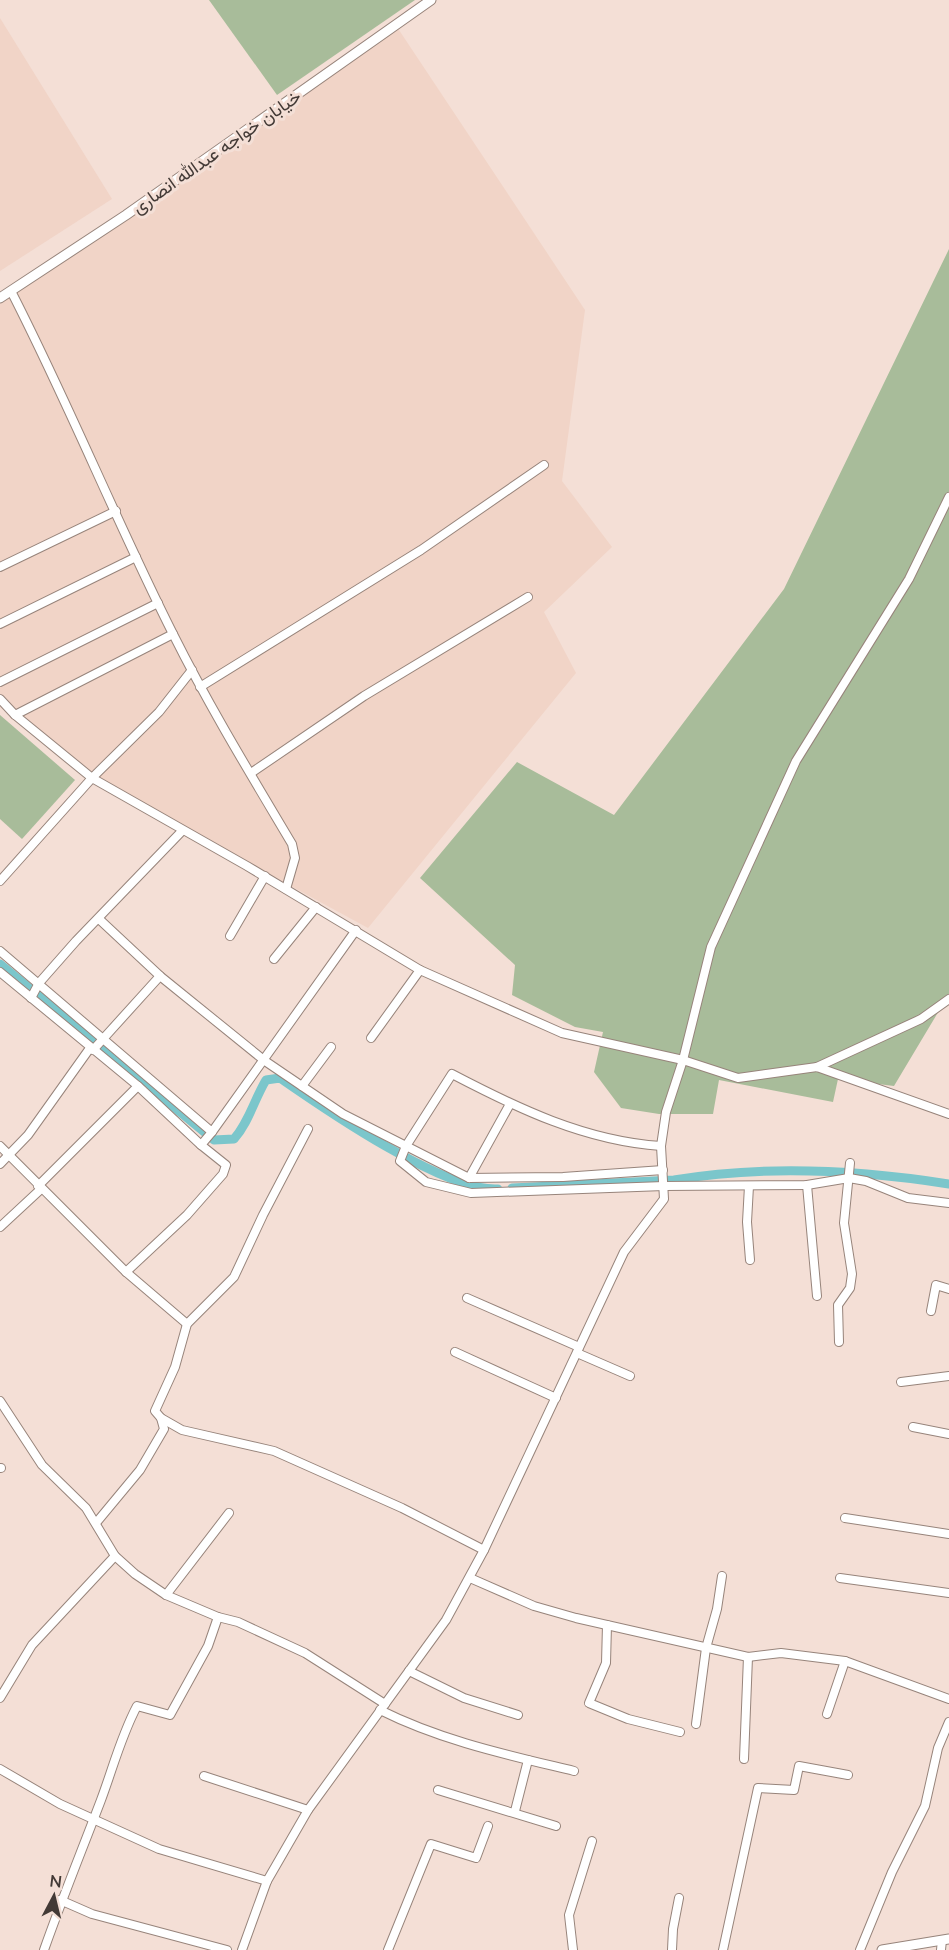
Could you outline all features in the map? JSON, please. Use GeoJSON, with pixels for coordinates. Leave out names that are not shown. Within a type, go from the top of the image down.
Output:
{"type":"FeatureCollection","features":[{"type":"Feature","properties":{"kind":"street","name":"خیابان خواجه عبدالله انصاری"},"geometry":{"type":"LineString","coordinates":[[0,298],[126,215],[430,0]]}},
{"type":"Feature","properties":{"kind":"street"},"geometry":{"type":"LineString","coordinates":[[11,291],[46,359],[173,634],[200,687],[292,844],[295,858],[286,889]]}},
{"type":"Feature","properties":{"kind":"street"},"geometry":{"type":"LineString","coordinates":[[200,687],[421,550],[544,465]]}},
{"type":"Feature","properties":{"kind":"street"},"geometry":{"type":"LineString","coordinates":[[242,1950],[267,1881],[308,1810],[446,1620],[470,1578],[624,1252],[664,1199],[661,1146],[666,1112],[683,1060],[711,948],[796,761],[909,579],[949,497]]}},
{"type":"Feature","properties":{"kind":"street"},"geometry":{"type":"LineString","coordinates":[[0,567],[116,512]]}},
{"type":"Feature","properties":{"kind":"street"},"geometry":{"type":"LineString","coordinates":[[0,624],[136,557]]}},
{"type":"Feature","properties":{"kind":"street"},"geometry":{"type":"LineString","coordinates":[[250,773],[364,696],[528,597]]}},
{"type":"Feature","properties":{"kind":"street"},"geometry":{"type":"LineString","coordinates":[[0,682],[158,603]]}},
{"type":"Feature","properties":{"kind":"street"},"geometry":{"type":"LineString","coordinates":[[15,715],[173,634]]}},
{"type":"Feature","properties":{"kind":"street"},"geometry":{"type":"LineString","coordinates":[[0,882],[92,778],[159,712],[192,670]]}},
{"type":"Feature","properties":{"kind":"street"},"geometry":{"type":"LineString","coordinates":[[0,699],[15,715],[92,778],[265,876],[420,969],[562,1033],[683,1060],[738,1078],[817,1067],[921,1019],[949,999]]}},
{"type":"Feature","properties":{"kind":"street"},"geometry":{"type":"LineString","coordinates":[[31,998],[39,982],[182,831]]}},
{"type":"Feature","properties":{"kind":"street"},"geometry":{"type":"LineString","coordinates":[[230,936],[265,876]]}},
{"type":"Feature","properties":{"kind":"street"},"geometry":{"type":"LineString","coordinates":[[274,959],[316,907]]}},
{"type":"Feature","properties":{"kind":"street"},"geometry":{"type":"LineString","coordinates":[[99,919],[160,976],[265,1061],[343,1114],[469,1178],[563,1177],[663,1170]]}},
{"type":"Feature","properties":{"kind":"street"},"geometry":{"type":"LineString","coordinates":[[201,1145],[265,1061],[356,930]]}},
{"type":"Feature","properties":{"kind":"street"},"geometry":{"type":"LineString","coordinates":[[0,951],[212,1132]]}},
{"type":"Feature","properties":{"kind":"street"},"geometry":{"type":"LineString","coordinates":[[371,1038],[420,969]]}},
{"type":"Feature","properties":{"kind":"street"},"geometry":{"type":"LineString","coordinates":[[0,972],[138,1086],[201,1145],[226,1165],[223,1174],[187,1215],[126,1272]]}},
{"type":"Feature","properties":{"kind":"street"},"geometry":{"type":"LineString","coordinates":[[0,1164],[28,1135],[92,1049],[104,1039],[160,976]]}},
{"type":"Feature","properties":{"kind":"street"},"geometry":{"type":"LineString","coordinates":[[302,1086],[331,1047]]}},
{"type":"Feature","properties":{"kind":"street"},"geometry":{"type":"LineString","coordinates":[[817,1067],[949,1114]]}},
{"type":"Feature","properties":{"kind":"street"},"geometry":{"type":"LineString","coordinates":[[661,1146],[598,1137],[510,1104],[452,1074],[406,1146],[400,1161],[426,1182],[471,1193],[664,1186],[807,1185],[849,1178],[866,1181],[908,1198],[949,1203]]}},
{"type":"Feature","properties":{"kind":"street"},"geometry":{"type":"LineString","coordinates":[[0,1227],[138,1086]]}},
{"type":"Feature","properties":{"kind":"street"},"geometry":{"type":"LineString","coordinates":[[469,1178],[510,1104]]}},
{"type":"Feature","properties":{"kind":"street"},"geometry":{"type":"LineString","coordinates":[[308,1129],[234,1277],[187,1324],[175,1367],[155,1411],[161,1418],[182,1430],[274,1451],[402,1508],[484,1550]]}},
{"type":"Feature","properties":{"kind":"street"},"geometry":{"type":"LineString","coordinates":[[0,1146],[39,1188],[126,1272],[187,1324]]}},
{"type":"Feature","properties":{"kind":"street"},"geometry":{"type":"LineString","coordinates":[[839,1342],[838,1305],[850,1288],[852,1274],[844,1223],[845,1190],[850,1163]]}},
{"type":"Feature","properties":{"kind":"street"},"geometry":{"type":"LineString","coordinates":[[807,1185],[817,1296]]}},
{"type":"Feature","properties":{"kind":"street"},"geometry":{"type":"LineString","coordinates":[[749,1186],[747,1222],[750,1260]]}},
{"type":"Feature","properties":{"kind":"street"},"geometry":{"type":"LineString","coordinates":[[931,1311],[936,1285],[949,1289]]}},
{"type":"Feature","properties":{"kind":"street"},"geometry":{"type":"LineString","coordinates":[[467,1298],[630,1376]]}},
{"type":"Feature","properties":{"kind":"street"},"geometry":{"type":"LineString","coordinates":[[455,1352],[556,1398]]}},
{"type":"Feature","properties":{"kind":"street"},"geometry":{"type":"LineString","coordinates":[[901,1382],[949,1376]]}},
{"type":"Feature","properties":{"kind":"street"},"geometry":{"type":"LineString","coordinates":[[0,1401],[42,1465],[86,1509],[115,1556],[135,1574],[166,1595],[218,1617],[238,1622],[305,1653],[420,1730],[574,1771]]}},
{"type":"Feature","properties":{"kind":"street"},"geometry":{"type":"LineString","coordinates":[[96,1523],[140,1470],[164,1429],[161,1418]]}},
{"type":"Feature","properties":{"kind":"street"},"geometry":{"type":"LineString","coordinates":[[913,1427],[949,1434]]}},
{"type":"Feature","properties":{"kind":"street"},"geometry":{"type":"LineString","coordinates":[[166,1595],[229,1513]]}},
{"type":"Feature","properties":{"kind":"street"},"geometry":{"type":"LineString","coordinates":[[845,1518],[949,1534]]}},
{"type":"Feature","properties":{"kind":"street"},"geometry":{"type":"LineString","coordinates":[[0,1698],[32,1645],[115,1556]]}},
{"type":"Feature","properties":{"kind":"street"},"geometry":{"type":"LineString","coordinates":[[696,1724],[706,1647],[717,1609],[722,1576]]}},
{"type":"Feature","properties":{"kind":"street"},"geometry":{"type":"LineString","coordinates":[[470,1578],[534,1606],[748,1657],[781,1653],[845,1661],[949,1700]]}},
{"type":"Feature","properties":{"kind":"street"},"geometry":{"type":"LineString","coordinates":[[840,1578],[949,1593]]}},
{"type":"Feature","properties":{"kind":"street"},"geometry":{"type":"LineString","coordinates":[[44,1950],[60,1900],[122,1736],[137,1706],[170,1714],[208,1646],[218,1617]]}},
{"type":"Feature","properties":{"kind":"street"},"geometry":{"type":"LineString","coordinates":[[607,1625],[606,1663],[589,1703],[628,1719],[680,1732]]}},
{"type":"Feature","properties":{"kind":"street"},"geometry":{"type":"LineString","coordinates":[[744,1759],[748,1657]]}},
{"type":"Feature","properties":{"kind":"street"},"geometry":{"type":"LineString","coordinates":[[827,1714],[845,1661]]}},
{"type":"Feature","properties":{"kind":"street"},"geometry":{"type":"LineString","coordinates":[[409,1671],[464,1698],[518,1715]]}},
{"type":"Feature","properties":{"kind":"street"},"geometry":{"type":"LineString","coordinates":[[860,1950],[892,1872],[925,1806],[943,1735],[949,1722]]}},
{"type":"Feature","properties":{"kind":"street"},"geometry":{"type":"LineString","coordinates":[[943,1735],[949,1744]]}},
{"type":"Feature","properties":{"kind":"street"},"geometry":{"type":"LineString","coordinates":[[515,1811],[528,1760]]}},
{"type":"Feature","properties":{"kind":"street"},"geometry":{"type":"LineString","coordinates":[[723,1950],[758,1788],[794,1790],[799,1766],[848,1775]]}},
{"type":"Feature","properties":{"kind":"street"},"geometry":{"type":"LineString","coordinates":[[0,1770],[92,1820],[159,1849],[267,1881]]}},
{"type":"Feature","properties":{"kind":"street"},"geometry":{"type":"LineString","coordinates":[[204,1776],[308,1810]]}},
{"type":"Feature","properties":{"kind":"street"},"geometry":{"type":"LineString","coordinates":[[438,1790],[507,1812],[515,1811]]}},
{"type":"Feature","properties":{"kind":"street"},"geometry":{"type":"LineString","coordinates":[[515,1811],[517,1815],[556,1826]]}},
{"type":"Feature","properties":{"kind":"street"},"geometry":{"type":"LineString","coordinates":[[388,1950],[431,1844],[476,1858],[488,1826]]}},
{"type":"Feature","properties":{"kind":"street"},"geometry":{"type":"LineString","coordinates":[[573,1950],[569,1915],[592,1841]]}},
{"type":"Feature","properties":{"kind":"street"},"geometry":{"type":"LineString","coordinates":[[672,1950],[672,1929],[679,1898]]}},
{"type":"Feature","properties":{"kind":"street"},"geometry":{"type":"LineString","coordinates":[[60,1900],[92,1914],[227,1950]]}},
{"type":"Feature","properties":{"kind":"street"},"geometry":{"type":"LineString","coordinates":[[882,1950],[944,1943]]}},
{"type":"Feature","properties":{"kind":"shaded area"},"geometry":{"type":"Polygon","coordinates":[[[0,18],[112,199],[0,271],[0,18]]]}},
{"type":"Feature","properties":{"kind":"shaded area"},"geometry":{"type":"Polygon","coordinates":[[[395,24],[585,310],[562,481],[612,547],[544,612],[576,673],[368,928],[92,778],[0,707],[0,298],[395,24]]]}},
{"type":"Feature","properties":{"kind":"green space"},"geometry":{"type":"Polygon","coordinates":[[[209,0],[415,0],[277,95],[209,0]]]}},
{"type":"Feature","properties":{"kind":"green space"},"geometry":{"type":"Polygon","coordinates":[[[949,249],[949,994],[894,1086],[838,1079],[833,1102],[719,1080],[713,1114],[659,1114],[621,1108],[594,1072],[603,1032],[575,1027],[512,995],[515,965],[420,878],[517,762],[614,815],[784,589],[949,249]]]}},
{"type":"Feature","properties":{"kind":"green space"},"geometry":{"type":"Polygon","coordinates":[[[0,715],[75,780],[22,839],[0,819],[0,715]]]}},
{"type":"Feature","properties":{"kind":"waterway"},"geometry":{"type":"LineString","coordinates":[[0,964],[214,1140],[234,1139],[244,1125],[266,1080],[280,1078],[355,1128],[418,1164],[475,1186],[498,1189]]}},
{"type":"Feature","properties":{"kind":"waterway"},"geometry":{"type":"LineString","coordinates":[[512,1188],[674,1180],[742,1172],[777,1171],[881,1175],[949,1184]]}}]}
